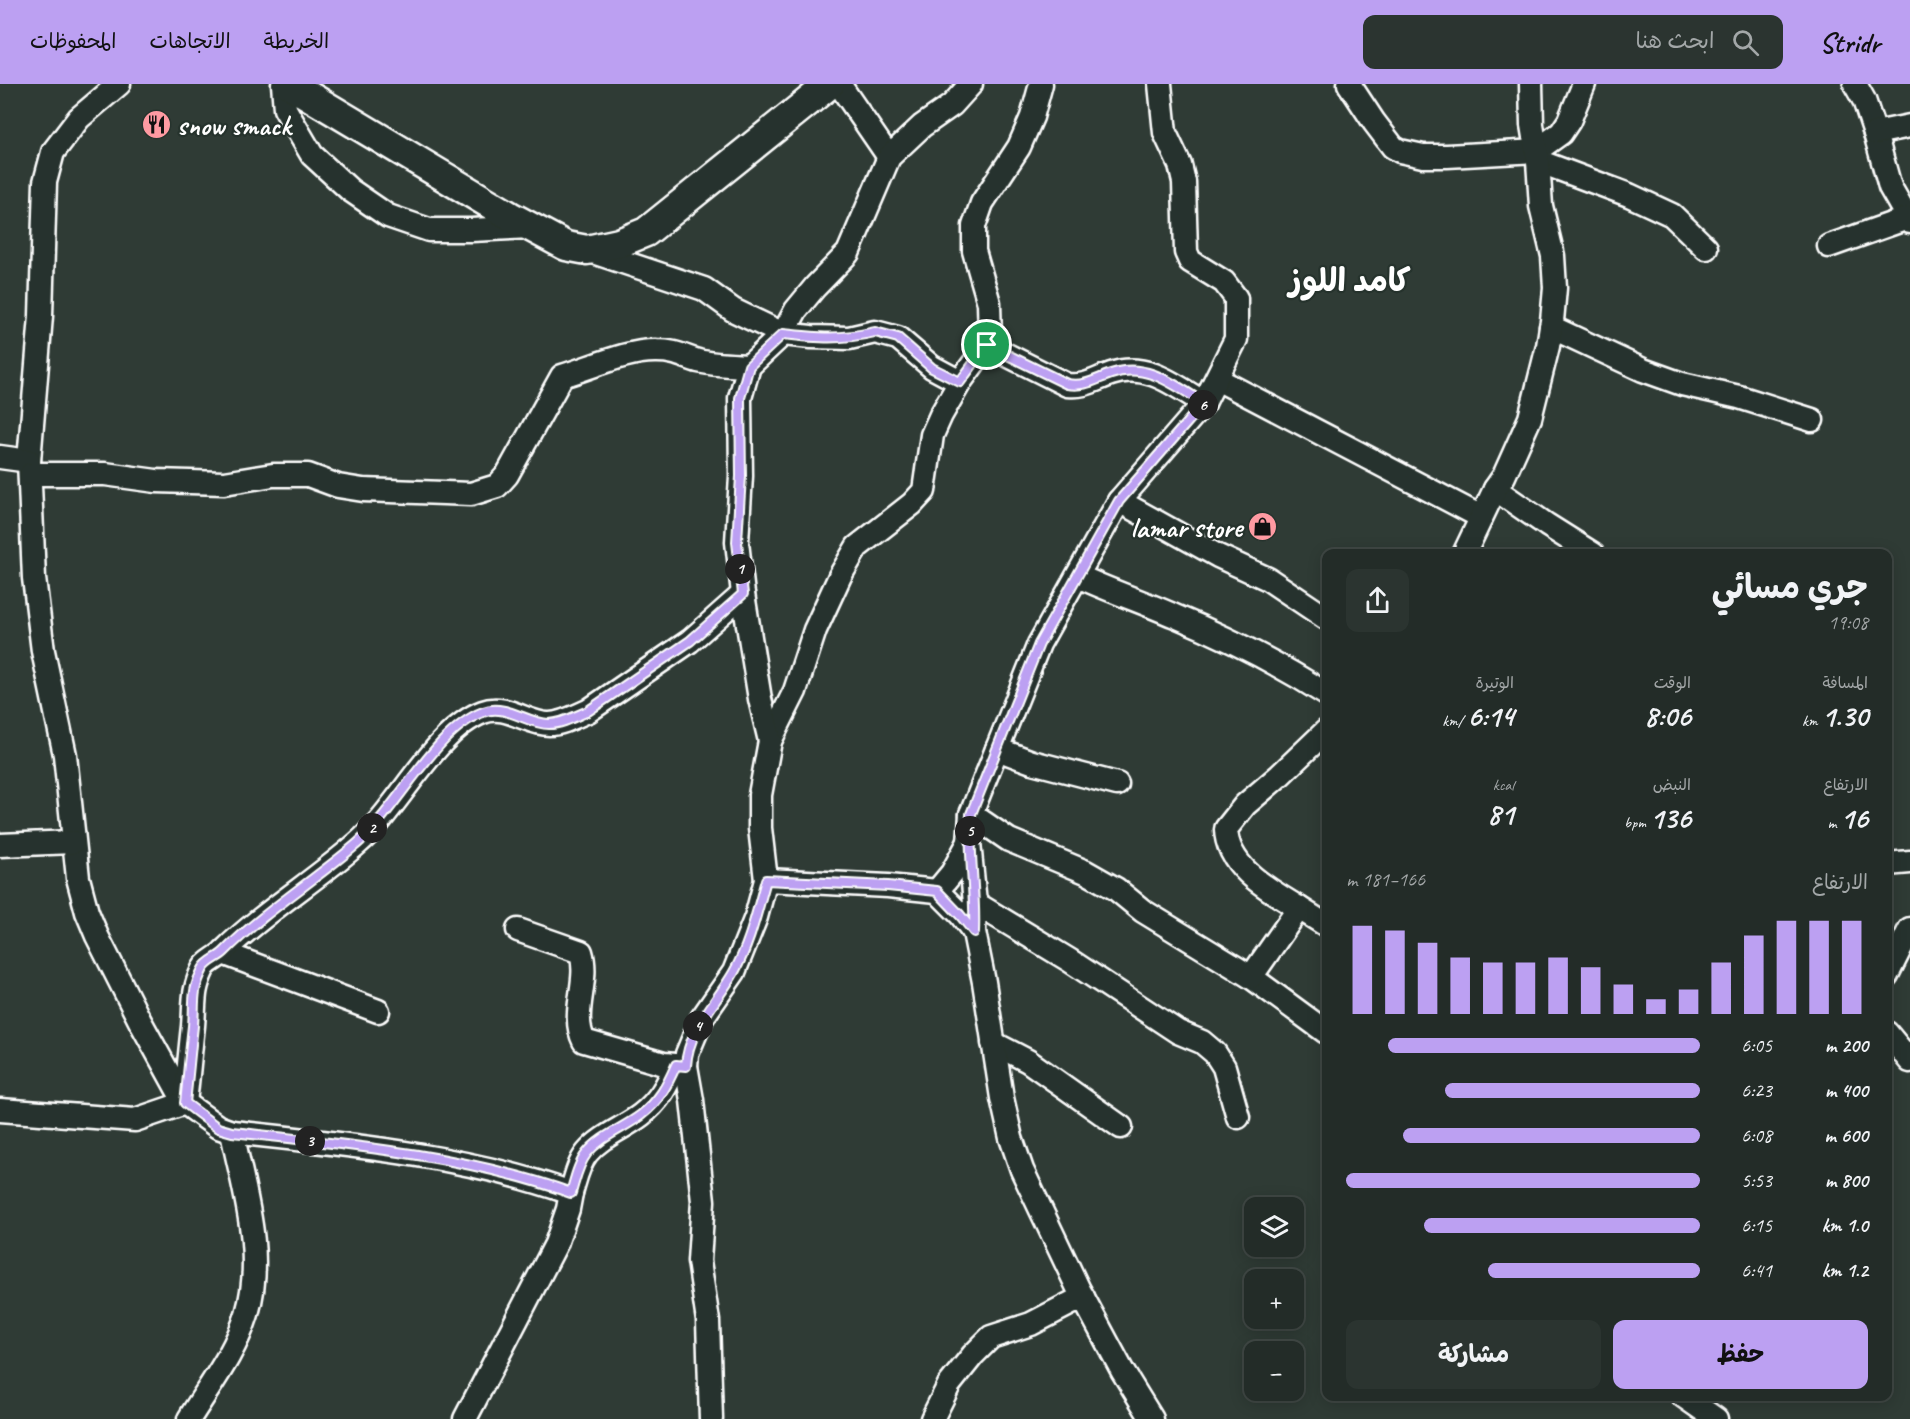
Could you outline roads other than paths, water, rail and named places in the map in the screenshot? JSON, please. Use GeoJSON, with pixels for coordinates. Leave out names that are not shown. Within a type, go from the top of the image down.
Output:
{"type":"FeatureCollection","features":[{"type":"Feature","properties":{"kind":"main road"},"geometry":{"type":"LineString","coordinates":[[290,84],[530,227],[566,246],[587,250],[619,243],[646,232],[830,84]]}},
{"type":"Feature","properties":{"kind":"street"},"geometry":{"type":"LineString","coordinates":[[119,84],[79,118],[54,152],[45,182],[40,316],[30,467],[34,578],[43,651],[65,755],[78,878],[87,912],[97,936],[185,1103],[218,1128],[232,1132],[339,1144],[416,1156],[491,1170],[541,1182],[571,1193]]}},
{"type":"Feature","properties":{"kind":"street"},"geometry":{"type":"LineString","coordinates":[[283,84],[285,109],[312,155],[350,190],[388,216],[429,230],[530,227]]}},
{"type":"Feature","properties":{"kind":"street"},"geometry":{"type":"LineString","coordinates":[[839,84],[889,157]]}},
{"type":"Feature","properties":{"kind":"street"},"geometry":{"type":"LineString","coordinates":[[770,741],[760,699],[737,542],[741,476],[740,398],[749,366],[783,334],[796,310],[848,253],[889,157],[922,126],[952,105],[971,84]]}},
{"type":"Feature","properties":{"kind":"street"},"geometry":{"type":"LineString","coordinates":[[465,1419],[556,1244],[568,1209],[576,1173],[587,1153],[649,1107],[664,1092],[681,1066],[702,1018],[734,972],[756,917],[766,880],[760,828],[760,795],[770,741],[795,692],[814,630],[840,576],[857,547],[912,504],[924,491],[932,435],[960,382],[990,338],[989,303],[974,251],[974,226],[982,203],[1019,147],[1032,117],[1041,84]]}},
{"type":"Feature","properties":{"kind":"street"},"geometry":{"type":"LineString","coordinates":[[1152,1419],[1123,1372],[1083,1297],[1022,1170],[1011,1138],[974,932],[975,903],[969,842],[971,814],[1039,644],[1119,501],[1204,403],[1236,339],[1236,298],[1224,282],[1190,261],[1186,252],[1184,182],[1180,165],[1165,133],[1160,84]]}},
{"type":"Feature","properties":{"kind":"street"},"geometry":{"type":"LineString","coordinates":[[1350,84],[1386,140],[1400,151],[1423,156],[1537,156],[1672,215],[1706,248]]}},
{"type":"Feature","properties":{"kind":"street"},"geometry":{"type":"LineString","coordinates":[[1466,549],[1495,489],[1504,476],[1530,418],[1551,327],[1555,288],[1554,267],[1541,206],[1532,125],[1531,84]]}},
{"type":"Feature","properties":{"kind":"street"},"geometry":{"type":"LineString","coordinates":[[1537,156],[1561,133],[1569,121],[1584,84]]}},
{"type":"Feature","properties":{"kind":"street"},"geometry":{"type":"LineString","coordinates":[[1829,246],[1909,220],[1890,187],[1864,100],[1855,84]]}},
{"type":"Feature","properties":{"kind":"street"},"geometry":{"type":"LineString","coordinates":[[1875,133],[1910,126]]}},
{"type":"Feature","properties":{"kind":"street"},"geometry":{"type":"LineString","coordinates":[[587,250],[704,289],[733,310],[783,334],[849,338],[875,332],[898,338],[932,368],[960,382]]}},
{"type":"Feature","properties":{"kind":"street"},"geometry":{"type":"LineString","coordinates":[[1551,327],[1643,370],[1682,384],[1739,397],[1812,420]]}},
{"type":"Feature","properties":{"kind":"street"},"geometry":{"type":"LineString","coordinates":[[987,345],[1067,384],[1079,386],[1112,373],[1138,370],[1165,379],[1204,403]]}},
{"type":"Feature","properties":{"kind":"street"},"geometry":{"type":"LineString","coordinates":[[0,456],[30,467],[156,481],[224,483],[273,475],[308,475],[338,486],[363,490],[471,494],[497,486],[507,475],[562,376],[626,356],[654,351],[676,352],[697,361],[722,365],[749,366]]}},
{"type":"Feature","properties":{"kind":"street"},"geometry":{"type":"LineString","coordinates":[[1217,380],[1481,517]]}},
{"type":"Feature","properties":{"kind":"street"},"geometry":{"type":"LineString","coordinates":[[1495,489],[1585,549]]}},
{"type":"Feature","properties":{"kind":"street"},"geometry":{"type":"LineString","coordinates":[[1119,501],[1218,556],[1268,579],[1322,615]]}},
{"type":"Feature","properties":{"kind":"street"},"geometry":{"type":"LineString","coordinates":[[1078,576],[1239,644],[1322,692]]}},
{"type":"Feature","properties":{"kind":"street"},"geometry":{"type":"LineString","coordinates":[[185,1103],[194,1018],[194,991],[205,966],[223,953],[251,926],[360,842],[437,748],[467,721],[483,712],[493,710],[513,713],[546,724],[553,724],[588,711],[690,641],[743,594]]}},
{"type":"Feature","properties":{"kind":"street"},"geometry":{"type":"LineString","coordinates":[[1322,735],[1245,806],[1226,829],[1228,843],[1240,863],[1259,882],[1322,922]]}},
{"type":"Feature","properties":{"kind":"street"},"geometry":{"type":"LineString","coordinates":[[997,748],[1032,762],[1117,784]]}},
{"type":"Feature","properties":{"kind":"street"},"geometry":{"type":"LineString","coordinates":[[971,814],[1010,840],[1086,872],[1116,889],[1143,910],[1251,977],[1322,1029]]}},
{"type":"Feature","properties":{"kind":"street"},"geometry":{"type":"LineString","coordinates":[[0,845],[73,842]]}},
{"type":"Feature","properties":{"kind":"street"},"geometry":{"type":"LineString","coordinates":[[937,891],[952,873],[969,842]]}},
{"type":"Feature","properties":{"kind":"street"},"geometry":{"type":"LineString","coordinates":[[1892,864],[1910,862]]}},
{"type":"Feature","properties":{"kind":"street"},"geometry":{"type":"LineString","coordinates":[[766,880],[888,886],[937,891],[974,932]]}},
{"type":"Feature","properties":{"kind":"street"},"geometry":{"type":"LineString","coordinates":[[975,903],[1069,960],[1178,1032],[1202,1042],[1215,1053],[1224,1067],[1238,1117]]}},
{"type":"Feature","properties":{"kind":"street"},"geometry":{"type":"LineString","coordinates":[[1251,977],[1299,908]]}},
{"type":"Feature","properties":{"kind":"street"},"geometry":{"type":"LineString","coordinates":[[1892,965],[1910,929]]}},
{"type":"Feature","properties":{"kind":"street"},"geometry":{"type":"LineString","coordinates":[[518,930],[581,952],[585,973],[578,1023],[584,1041],[664,1064],[681,1066]]}},
{"type":"Feature","properties":{"kind":"street"},"geometry":{"type":"LineString","coordinates":[[223,953],[378,1011]]}},
{"type":"Feature","properties":{"kind":"street"},"geometry":{"type":"LineString","coordinates":[[1892,1039],[1910,1061]]}},
{"type":"Feature","properties":{"kind":"street"},"geometry":{"type":"LineString","coordinates":[[993,1043],[1028,1061],[1121,1127]]}},
{"type":"Feature","properties":{"kind":"street"},"geometry":{"type":"LineString","coordinates":[[681,1066],[692,1100],[703,1201],[699,1261],[708,1321],[711,1419]]}},
{"type":"Feature","properties":{"kind":"street"},"geometry":{"type":"LineString","coordinates":[[0,1110],[135,1120],[185,1103]]}},
{"type":"Feature","properties":{"kind":"street"},"geometry":{"type":"LineString","coordinates":[[189,1419],[229,1356],[247,1315],[252,1293],[255,1271],[253,1238],[232,1132]]}},
{"type":"Feature","properties":{"kind":"street"},"geometry":{"type":"LineString","coordinates":[[932,1419],[949,1385],[991,1337],[1031,1324],[1083,1297]]}},
{"type":"Feature","properties":{"kind":"street"},"geometry":{"type":"LineString","coordinates":[[1690,1401],[1716,1419]]}},
{"type":"Feature","properties":{"kind":"place","name":"snow smack"},"geometry":{"type":"Point","coordinates":[156,125]}},
{"type":"Feature","properties":{"kind":"place","name":"lamar store"},"geometry":{"type":"Point","coordinates":[1263,527]}},
{"type":"Feature","properties":{"kind":"district","name":"كامد اللوز"},"geometry":{"type":"Point","coordinates":[1350,280]}}]}
